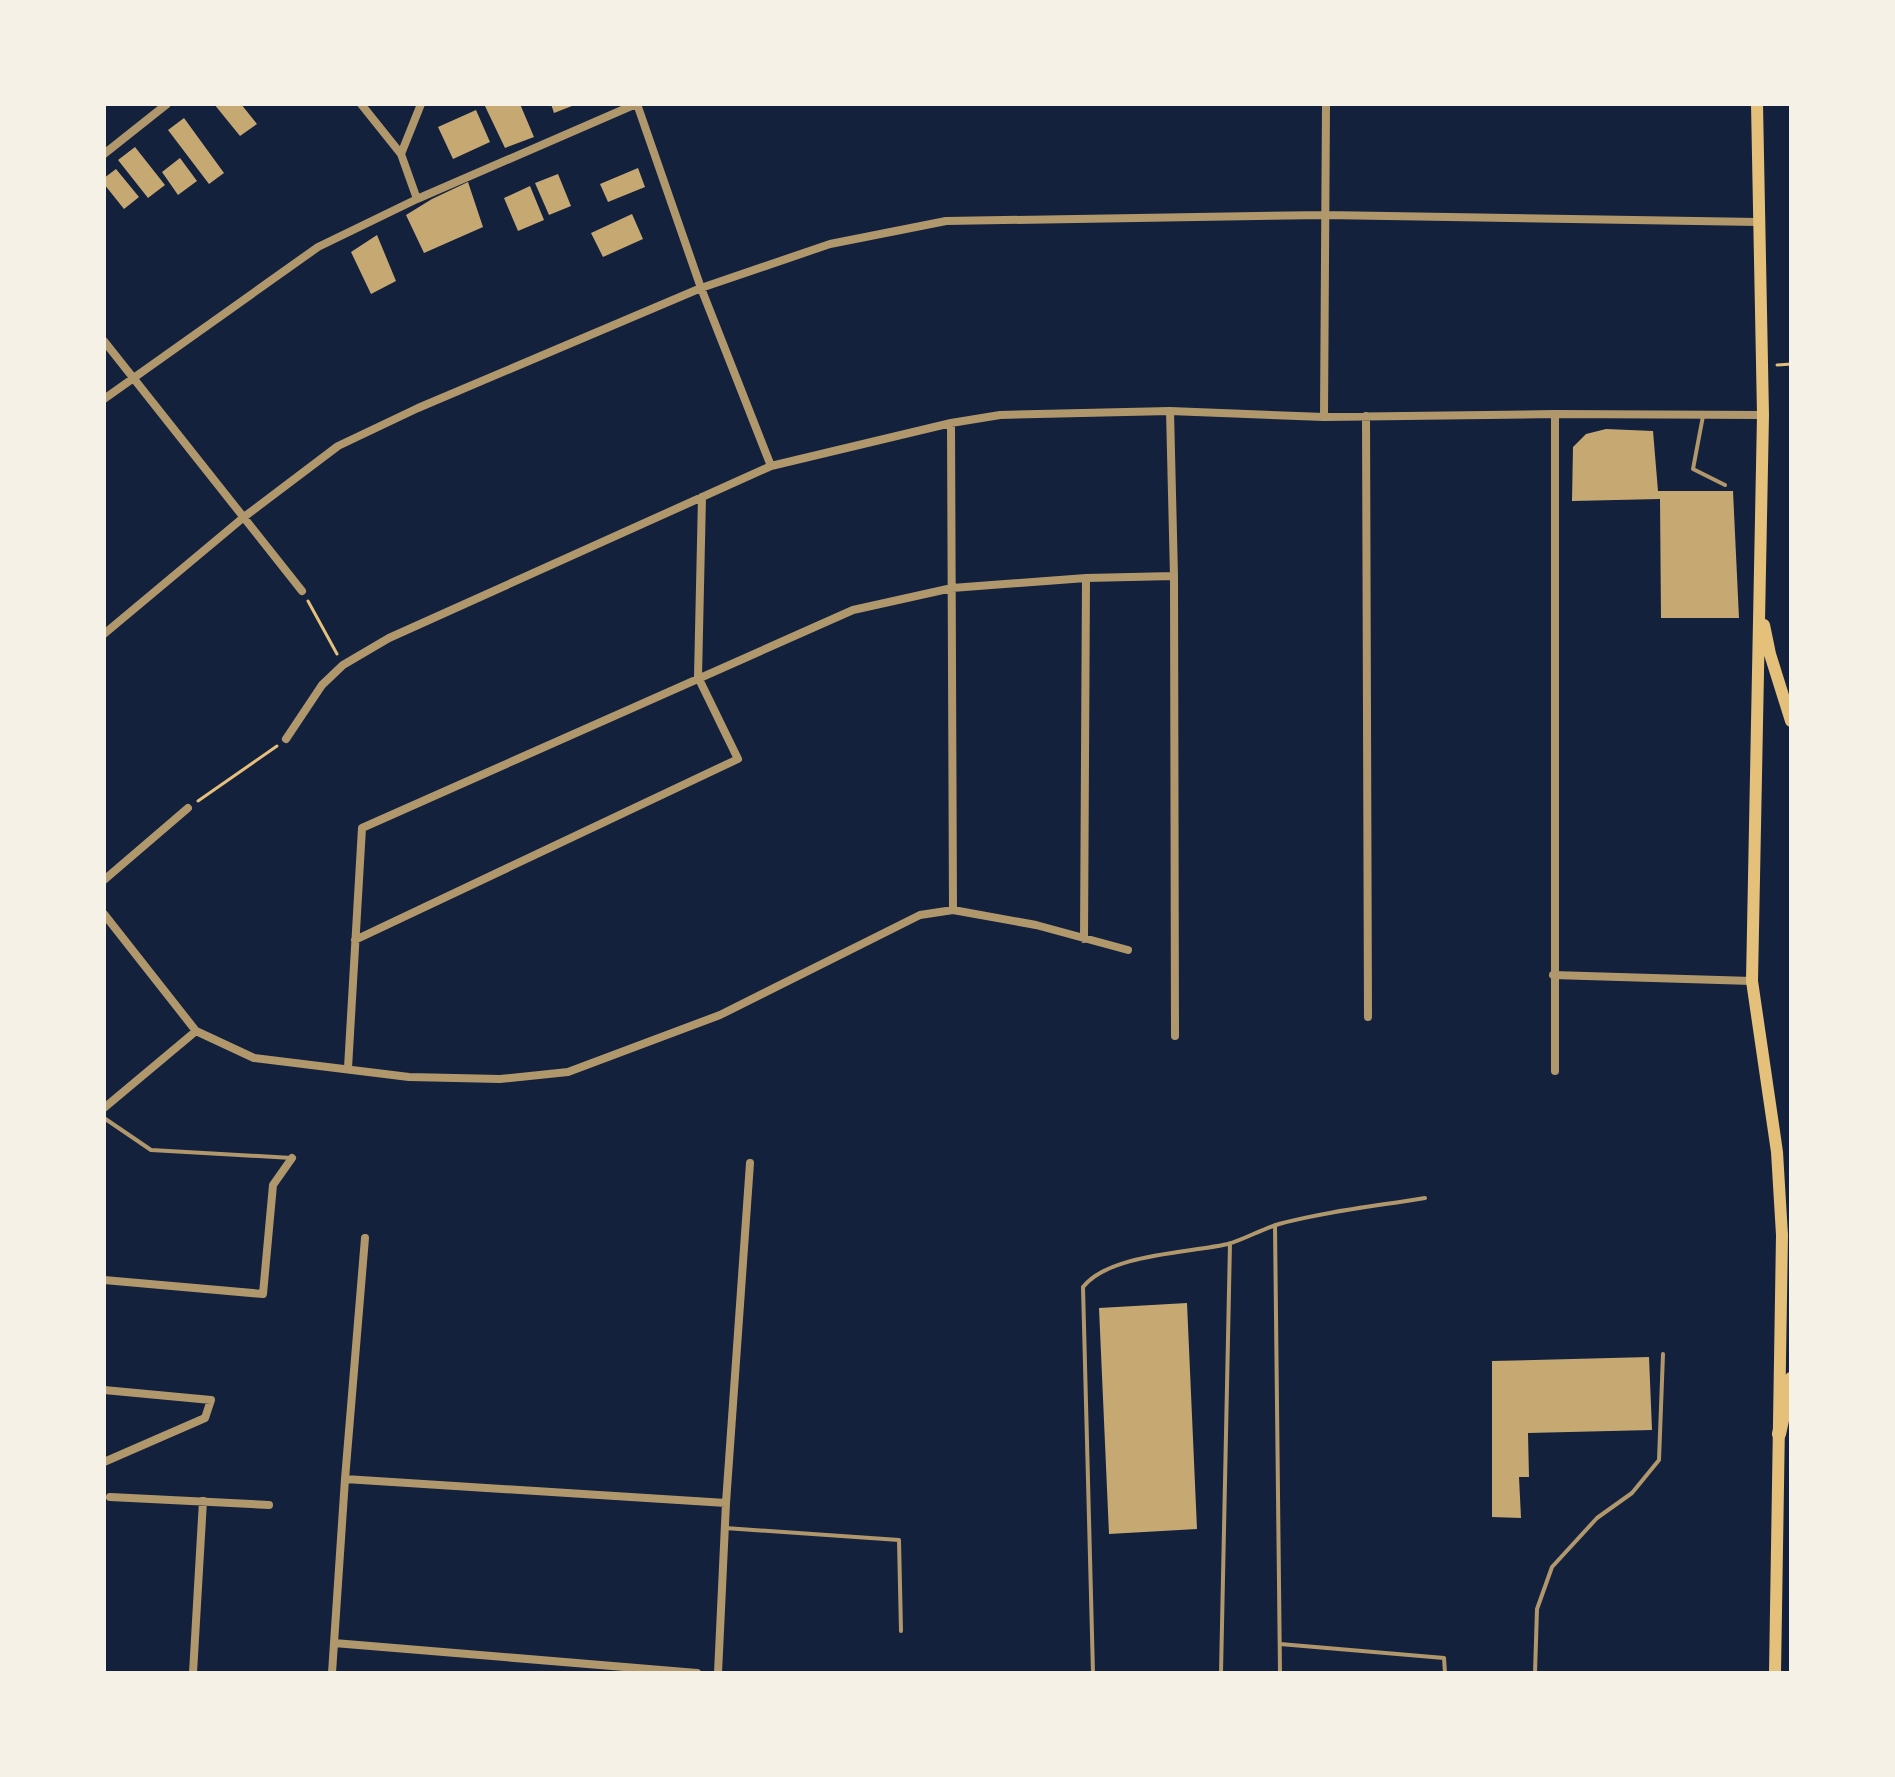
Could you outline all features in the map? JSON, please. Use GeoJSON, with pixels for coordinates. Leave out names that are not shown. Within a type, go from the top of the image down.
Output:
{"type":"FeatureCollection","features":[{"type":"Feature","properties":{"kind":"highway"},"geometry":{"type":"LineString","coordinates":[[1779,1434],[1791,1379]]}},
{"type":"Feature","properties":{"kind":"main road"},"geometry":{"type":"LineString","coordinates":[[1757,104],[1763,415],[1752,981],[1777,1152],[1782,1221],[1775,1673]]}},
{"type":"Feature","properties":{"kind":"main road"},"geometry":{"type":"LineString","coordinates":[[1759,602],[1770,654],[1791,721]]}},
{"type":"Feature","properties":{"kind":"street"},"geometry":{"type":"LineString","coordinates":[[104,154],[167,104]]}},
{"type":"Feature","properties":{"kind":"street"},"geometry":{"type":"LineString","coordinates":[[361,104],[401,154],[417,199]]}},
{"type":"Feature","properties":{"kind":"street"},"geometry":{"type":"LineString","coordinates":[[401,154],[421,104]]}},
{"type":"Feature","properties":{"kind":"street"},"geometry":{"type":"LineString","coordinates":[[104,399],[318,247],[417,199],[636,104],[701,288],[771,466]]}},
{"type":"Feature","properties":{"kind":"street"},"geometry":{"type":"LineString","coordinates":[[1324,417],[1326,104]]}},
{"type":"Feature","properties":{"kind":"street"},"geometry":{"type":"LineString","coordinates":[[104,634],[244,517],[338,446],[418,408],[701,288],[830,244],[946,221],[1325,215],[1758,222]]}},
{"type":"Feature","properties":{"kind":"street"},"geometry":{"type":"LineString","coordinates":[[104,341],[302,591]]}},
{"type":"Feature","properties":{"kind":"street"},"geometry":{"type":"LineString","coordinates":[[1170,411],[1174,576],[1175,1036]]}},
{"type":"Feature","properties":{"kind":"street"},"geometry":{"type":"LineString","coordinates":[[286,739],[322,685],[343,665],[389,638],[771,466],[951,423],[1000,415],[1170,411],[1324,417],[1763,415]]}},
{"type":"Feature","properties":{"kind":"street"},"geometry":{"type":"LineString","coordinates":[[1555,414],[1555,1071]]}},
{"type":"Feature","properties":{"kind":"street"},"geometry":{"type":"LineString","coordinates":[[1366,416],[1368,1017]]}},
{"type":"Feature","properties":{"kind":"street"},"geometry":{"type":"LineString","coordinates":[[951,423],[953,910]]}},
{"type":"Feature","properties":{"kind":"street"},"geometry":{"type":"LineString","coordinates":[[355,940],[738,759],[698,677],[702,497]]}},
{"type":"Feature","properties":{"kind":"street"},"geometry":{"type":"LineString","coordinates":[[348,1068],[362,828],[853,610],[952,588],[1086,578],[1174,576]]}},
{"type":"Feature","properties":{"kind":"street"},"geometry":{"type":"LineString","coordinates":[[1084,939],[1086,578]]}},
{"type":"Feature","properties":{"kind":"street"},"geometry":{"type":"LineString","coordinates":[[104,880],[188,808]]}},
{"type":"Feature","properties":{"kind":"street"},"geometry":{"type":"LineString","coordinates":[[104,914],[196,1031],[254,1058],[409,1077],[500,1079],[568,1072],[720,1015],[920,915],[953,910],[1036,925],[1128,950]]}},
{"type":"Feature","properties":{"kind":"street"},"geometry":{"type":"LineString","coordinates":[[1553,975],[1752,981]]}},
{"type":"Feature","properties":{"kind":"street"},"geometry":{"type":"LineString","coordinates":[[104,1108],[196,1031]]}},
{"type":"Feature","properties":{"kind":"street"},"geometry":{"type":"LineString","coordinates":[[104,1280],[263,1294],[273,1185],[292,1158]]}},
{"type":"Feature","properties":{"kind":"street"},"geometry":{"type":"LineString","coordinates":[[718,1673],[726,1503],[750,1163]]}},
{"type":"Feature","properties":{"kind":"street"},"geometry":{"type":"LineString","coordinates":[[332,1673],[365,1238]]}},
{"type":"Feature","properties":{"kind":"street"},"geometry":{"type":"LineString","coordinates":[[104,1390],[211,1400],[205,1418],[104,1462]]}},
{"type":"Feature","properties":{"kind":"street"},"geometry":{"type":"LineString","coordinates":[[345,1479],[726,1503]]}},
{"type":"Feature","properties":{"kind":"street"},"geometry":{"type":"LineString","coordinates":[[110,1497],[269,1505]]}},
{"type":"Feature","properties":{"kind":"street"},"geometry":{"type":"LineString","coordinates":[[193,1673],[203,1501]]}},
{"type":"Feature","properties":{"kind":"street"},"geometry":{"type":"LineString","coordinates":[[334,1643],[697,1673]]}},
{"type":"Feature","properties":{"kind":"lane"},"geometry":{"type":"LineString","coordinates":[[1703,415],[1693,469],[1725,485]]}},
{"type":"Feature","properties":{"kind":"lane"},"geometry":{"type":"LineString","coordinates":[[104,1118],[151,1150],[292,1158]]}},
{"type":"Feature","properties":{"kind":"lane"},"geometry":{"type":"LineString","coordinates":[[1093,1673],[1083,1287],[1091,1277],[1112,1265],[1230,1243],[1275,1225],[1425,1198]]}},
{"type":"Feature","properties":{"kind":"lane"},"geometry":{"type":"LineString","coordinates":[[1275,1225],[1280,1673]]}},
{"type":"Feature","properties":{"kind":"lane"},"geometry":{"type":"LineString","coordinates":[[1221,1673],[1230,1243]]}},
{"type":"Feature","properties":{"kind":"lane"},"geometry":{"type":"LineString","coordinates":[[1535,1673],[1537,1609],[1552,1567],[1597,1518],[1632,1493],[1659,1460],[1663,1354]]}},
{"type":"Feature","properties":{"kind":"lane"},"geometry":{"type":"LineString","coordinates":[[725,1528],[899,1540],[901,1631]]}},
{"type":"Feature","properties":{"kind":"lane"},"geometry":{"type":"LineString","coordinates":[[1280,1644],[1444,1658],[1445,1673]]}},
{"type":"Feature","properties":{"kind":"path"},"geometry":{"type":"LineString","coordinates":[[1775,365],[1791,364]]}},
{"type":"Feature","properties":{"kind":"path"},"geometry":{"type":"LineString","coordinates":[[302,591],[343,665]]}},
{"type":"Feature","properties":{"kind":"path"},"geometry":{"type":"LineString","coordinates":[[188,808],[286,739]]}},
{"type":"Feature","properties":{"kind":"building"},"geometry":{"type":"Polygon","coordinates":[[[214,104],[241,104],[257,124],[240,136],[214,104]]]}},
{"type":"Feature","properties":{"kind":"building"},"geometry":{"type":"Polygon","coordinates":[[[484,104],[520,104],[534,137],[505,148],[484,104]]]}},
{"type":"Feature","properties":{"kind":"building"},"geometry":{"type":"Polygon","coordinates":[[[551,104],[577,104],[554,113],[551,104]]]}},
{"type":"Feature","properties":{"kind":"building"},"geometry":{"type":"Polygon","coordinates":[[[476,110],[490,142],[453,159],[438,127],[476,110]]]}},
{"type":"Feature","properties":{"kind":"building"},"geometry":{"type":"Polygon","coordinates":[[[184,118],[224,173],[209,184],[168,130],[184,118]]]}},
{"type":"Feature","properties":{"kind":"building"},"geometry":{"type":"Polygon","coordinates":[[[135,147],[165,185],[148,198],[118,160],[135,147]]]}},
{"type":"Feature","properties":{"kind":"building"},"geometry":{"type":"Polygon","coordinates":[[[180,158],[197,181],[178,195],[162,172],[180,158]]]}},
{"type":"Feature","properties":{"kind":"building"},"geometry":{"type":"Polygon","coordinates":[[[638,168],[645,187],[608,202],[600,184],[638,168]]]}},
{"type":"Feature","properties":{"kind":"building"},"geometry":{"type":"Polygon","coordinates":[[[116,169],[139,197],[124,209],[104,184],[104,178],[116,169]]]}},
{"type":"Feature","properties":{"kind":"building"},"geometry":{"type":"Polygon","coordinates":[[[558,174],[571,206],[549,215],[535,183],[558,174]]]}},
{"type":"Feature","properties":{"kind":"building"},"geometry":{"type":"Polygon","coordinates":[[[468,182],[483,227],[424,253],[406,215],[468,182]]]}},
{"type":"Feature","properties":{"kind":"building"},"geometry":{"type":"Polygon","coordinates":[[[530,186],[544,220],[518,231],[504,198],[530,186]]]}},
{"type":"Feature","properties":{"kind":"building"},"geometry":{"type":"Polygon","coordinates":[[[632,214],[643,239],[603,257],[591,233],[632,214]]]}},
{"type":"Feature","properties":{"kind":"building"},"geometry":{"type":"Polygon","coordinates":[[[377,235],[396,281],[371,294],[351,252],[377,235]]]}},
{"type":"Feature","properties":{"kind":"building"},"geometry":{"type":"Polygon","coordinates":[[[1606,429],[1653,431],[1658,491],[1733,491],[1739,618],[1661,618],[1660,499],[1572,501],[1573,447],[1586,434],[1606,429]]]}},
{"type":"Feature","properties":{"kind":"building"},"geometry":{"type":"Polygon","coordinates":[[[1187,1303],[1197,1529],[1109,1534],[1099,1308],[1187,1303]]]}},
{"type":"Feature","properties":{"kind":"building"},"geometry":{"type":"Polygon","coordinates":[[[1649,1357],[1652,1430],[1528,1433],[1529,1477],[1519,1477],[1521,1518],[1492,1517],[1492,1361],[1649,1357]]]}}]}
